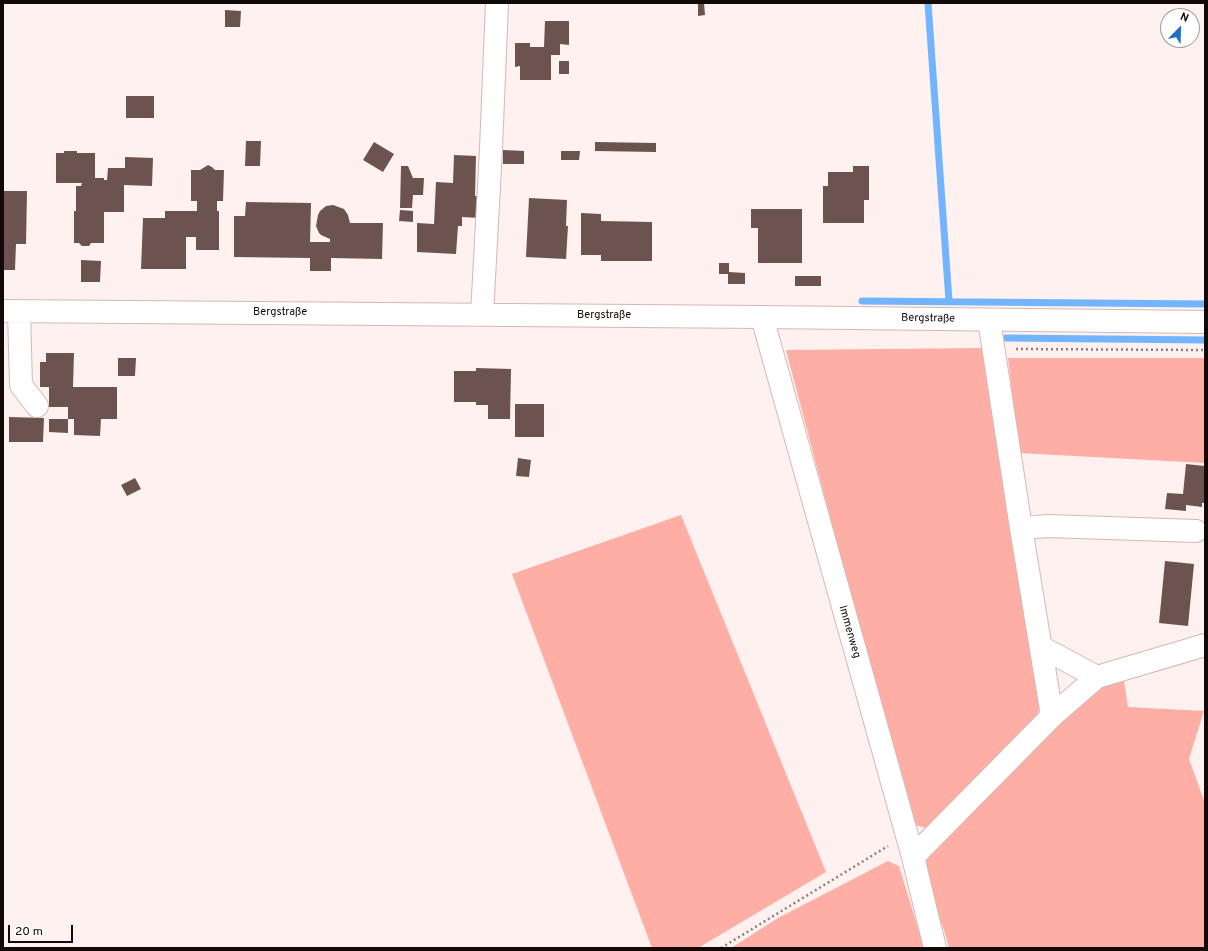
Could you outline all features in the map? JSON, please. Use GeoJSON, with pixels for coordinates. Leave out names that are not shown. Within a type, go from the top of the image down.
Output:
{"type":"FeatureCollection","features":[{"type":"Feature","properties":{"kind":"street"},"geometry":{"type":"LineString","coordinates":[[482,315],[492,149],[497,3]]}},
{"type":"Feature","properties":{"kind":"street"},"geometry":{"type":"LineString","coordinates":[[11,312],[21,385],[37,406]]}},
{"type":"Feature","properties":{"kind":"street","name":"Bergstraße"},"geometry":{"type":"LineString","coordinates":[[11,312],[762,317],[1205,322]]}},
{"type":"Feature","properties":{"kind":"street","name":"Immenweg"},"geometry":{"type":"LineString","coordinates":[[762,317],[910,848],[935,948]]}},
{"type":"Feature","properties":{"kind":"street"},"geometry":{"type":"LineString","coordinates":[[990,320],[992,344],[1020,528],[1052,716]]}},
{"type":"Feature","properties":{"kind":"street"},"geometry":{"type":"LineString","coordinates":[[1020,528],[1048,526],[1196,532]]}},
{"type":"Feature","properties":{"kind":"street"},"geometry":{"type":"LineString","coordinates":[[910,848],[1052,716],[1097,677],[1205,645]]}},
{"type":"Feature","properties":{"kind":"street"},"geometry":{"type":"LineString","coordinates":[[1041,647],[1097,677]]}},
{"type":"Feature","properties":{"kind":"path"},"geometry":{"type":"LineString","coordinates":[[992,344],[1007,348],[1205,350]]}},
{"type":"Feature","properties":{"kind":"path"},"geometry":{"type":"LineString","coordinates":[[721,948],[888,846],[910,848]]}},
{"type":"Feature","properties":{"kind":"shaded area"},"geometry":{"type":"Polygon","coordinates":[[[982,348],[1040,688],[1040,705],[1035,723],[937,822],[926,828],[911,824],[786,350],[982,348]]]}},
{"type":"Feature","properties":{"kind":"shaded area"},"geometry":{"type":"Polygon","coordinates":[[[1008,358],[1205,358],[1205,463],[1019,453],[1008,358]]]}},
{"type":"Feature","properties":{"kind":"shaded area"},"geometry":{"type":"Polygon","coordinates":[[[681,515],[826,872],[698,948],[652,948],[512,574],[681,515]]]}},
{"type":"Feature","properties":{"kind":"shaded area"},"geometry":{"type":"Polygon","coordinates":[[[1105,681],[1124,681],[1128,707],[1204,711],[1189,759],[1205,803],[1205,948],[949,948],[944,930],[924,877],[928,853],[1078,701],[1105,681]]]}},
{"type":"Feature","properties":{"kind":"shaded area"},"geometry":{"type":"Polygon","coordinates":[[[888,861],[899,866],[924,948],[731,948],[778,918],[888,861]]]}},
{"type":"Feature","properties":{"kind":"building"},"geometry":{"type":"Polygon","coordinates":[[[698,3],[704,3],[705,15],[698,16],[698,3]]]}},
{"type":"Feature","properties":{"kind":"building"},"geometry":{"type":"Polygon","coordinates":[[[225,10],[241,11],[240,27],[225,27],[225,10]]]}},
{"type":"Feature","properties":{"kind":"building"},"geometry":{"type":"Polygon","coordinates":[[[545,21],[569,21],[569,45],[560,44],[560,55],[551,55],[551,80],[520,80],[520,66],[515,67],[515,43],[530,43],[530,47],[544,47],[545,21]]]}},
{"type":"Feature","properties":{"kind":"building"},"geometry":{"type":"Polygon","coordinates":[[[559,61],[569,61],[569,74],[559,74],[559,61]]]}},
{"type":"Feature","properties":{"kind":"building"},"geometry":{"type":"Polygon","coordinates":[[[126,96],[154,96],[154,118],[126,118],[126,96]]]}},
{"type":"Feature","properties":{"kind":"building"},"geometry":{"type":"Polygon","coordinates":[[[246,141],[261,141],[260,166],[245,166],[246,141]]]}},
{"type":"Feature","properties":{"kind":"building"},"geometry":{"type":"Polygon","coordinates":[[[374,142],[394,154],[383,172],[363,160],[374,142]]]}},
{"type":"Feature","properties":{"kind":"building"},"geometry":{"type":"Polygon","coordinates":[[[595,142],[656,143],[656,152],[595,151],[595,142]]]}},
{"type":"Feature","properties":{"kind":"building"},"geometry":{"type":"Polygon","coordinates":[[[503,150],[524,151],[524,164],[503,164],[503,150]]]}},
{"type":"Feature","properties":{"kind":"building"},"geometry":{"type":"Polygon","coordinates":[[[64,151],[95,153],[95,178],[104,178],[104,180],[107,180],[108,168],[125,168],[125,157],[153,158],[152,186],[124,185],[124,212],[104,212],[104,243],[91,243],[89,246],[82,246],[79,243],[74,243],[76,186],[81,186],[82,183],[56,183],[56,153],[64,153],[64,151]]]}},
{"type":"Feature","properties":{"kind":"building"},"geometry":{"type":"Polygon","coordinates":[[[561,151],[580,151],[579,160],[561,160],[561,151]]]}},
{"type":"Feature","properties":{"kind":"building"},"geometry":{"type":"Polygon","coordinates":[[[454,155],[476,156],[475,196],[482,196],[481,218],[462,217],[462,226],[458,226],[456,254],[417,252],[417,223],[434,224],[436,182],[453,183],[454,155]]]}},
{"type":"Feature","properties":{"kind":"building"},"geometry":{"type":"Polygon","coordinates":[[[208,165],[215,170],[224,170],[223,201],[217,201],[217,211],[219,211],[219,250],[196,250],[196,237],[186,237],[186,269],[141,269],[143,218],[165,218],[165,211],[197,211],[197,201],[191,201],[191,170],[200,170],[208,165]]]}},
{"type":"Feature","properties":{"kind":"building"},"geometry":{"type":"Polygon","coordinates":[[[401,166],[408,166],[413,178],[424,178],[423,195],[413,195],[412,208],[400,208],[401,166]]]}},
{"type":"Feature","properties":{"kind":"building"},"geometry":{"type":"Polygon","coordinates":[[[853,166],[869,166],[869,200],[864,200],[864,223],[823,223],[823,186],[828,186],[828,172],[853,172],[853,166]]]}},
{"type":"Feature","properties":{"kind":"building"},"geometry":{"type":"Polygon","coordinates":[[[3,191],[27,191],[26,244],[16,244],[15,270],[3,270],[3,191]]]}},
{"type":"Feature","properties":{"kind":"building"},"geometry":{"type":"Polygon","coordinates":[[[529,198],[567,200],[566,226],[568,226],[566,259],[526,257],[529,198]]]}},
{"type":"Feature","properties":{"kind":"building"},"geometry":{"type":"Polygon","coordinates":[[[246,202],[311,203],[310,242],[330,242],[330,239],[319,233],[316,226],[320,211],[326,206],[333,205],[344,209],[348,215],[350,223],[383,223],[382,259],[331,258],[331,271],[310,271],[310,258],[234,257],[234,216],[245,216],[246,202]]]}},
{"type":"Feature","properties":{"kind":"building"},"geometry":{"type":"Polygon","coordinates":[[[751,209],[802,209],[802,263],[758,263],[758,228],[751,228],[751,209]]]}},
{"type":"Feature","properties":{"kind":"building"},"geometry":{"type":"Polygon","coordinates":[[[400,210],[413,211],[413,222],[399,221],[400,210]]]}},
{"type":"Feature","properties":{"kind":"building"},"geometry":{"type":"Polygon","coordinates":[[[581,213],[601,214],[601,221],[652,222],[652,261],[601,261],[601,255],[581,255],[581,213]]]}},
{"type":"Feature","properties":{"kind":"building"},"geometry":{"type":"Polygon","coordinates":[[[81,260],[101,261],[100,282],[81,282],[81,260]]]}},
{"type":"Feature","properties":{"kind":"building"},"geometry":{"type":"Polygon","coordinates":[[[719,263],[729,263],[729,272],[745,273],[745,284],[728,284],[728,274],[719,274],[719,263]]]}},
{"type":"Feature","properties":{"kind":"building"},"geometry":{"type":"Polygon","coordinates":[[[795,276],[821,276],[821,286],[795,286],[795,276]]]}},
{"type":"Feature","properties":{"kind":"building"},"geometry":{"type":"Polygon","coordinates":[[[46,353],[74,353],[73,387],[117,387],[117,419],[101,419],[100,436],[74,435],[74,419],[68,419],[68,407],[49,407],[49,387],[40,387],[40,362],[46,362],[46,353]]]}},
{"type":"Feature","properties":{"kind":"building"},"geometry":{"type":"Polygon","coordinates":[[[118,358],[136,358],[135,376],[118,376],[118,358]]]}},
{"type":"Feature","properties":{"kind":"building"},"geometry":{"type":"Polygon","coordinates":[[[476,368],[511,369],[510,419],[488,419],[488,405],[476,405],[476,402],[454,402],[454,371],[476,371],[476,368]]]}},
{"type":"Feature","properties":{"kind":"building"},"geometry":{"type":"Polygon","coordinates":[[[515,404],[544,404],[544,437],[515,437],[515,404]]]}},
{"type":"Feature","properties":{"kind":"building"},"geometry":{"type":"Polygon","coordinates":[[[9,417],[44,418],[43,442],[9,442],[9,417]]]}},
{"type":"Feature","properties":{"kind":"building"},"geometry":{"type":"Polygon","coordinates":[[[49,419],[68,419],[68,433],[49,432],[49,419]]]}},
{"type":"Feature","properties":{"kind":"building"},"geometry":{"type":"Polygon","coordinates":[[[518,458],[531,460],[529,477],[516,476],[518,458]]]}},
{"type":"Feature","properties":{"kind":"building"},"geometry":{"type":"Polygon","coordinates":[[[1186,464],[1205,466],[1205,503],[1202,503],[1202,507],[1186,505],[1186,511],[1165,509],[1167,493],[1183,494],[1186,464]]]}},
{"type":"Feature","properties":{"kind":"building"},"geometry":{"type":"Polygon","coordinates":[[[135,478],[141,489],[127,496],[121,485],[135,478]]]}},
{"type":"Feature","properties":{"kind":"building"},"geometry":{"type":"Polygon","coordinates":[[[1165,561],[1194,564],[1188,626],[1159,623],[1165,561]]]}},
{"type":"Feature","properties":{"kind":"waterway"},"geometry":{"type":"LineString","coordinates":[[928,3],[949,301]]}},
{"type":"Feature","properties":{"kind":"waterway"},"geometry":{"type":"LineString","coordinates":[[862,301],[1205,304]]}},
{"type":"Feature","properties":{"kind":"waterway"},"geometry":{"type":"LineString","coordinates":[[1006,338],[1205,340]]}}]}
